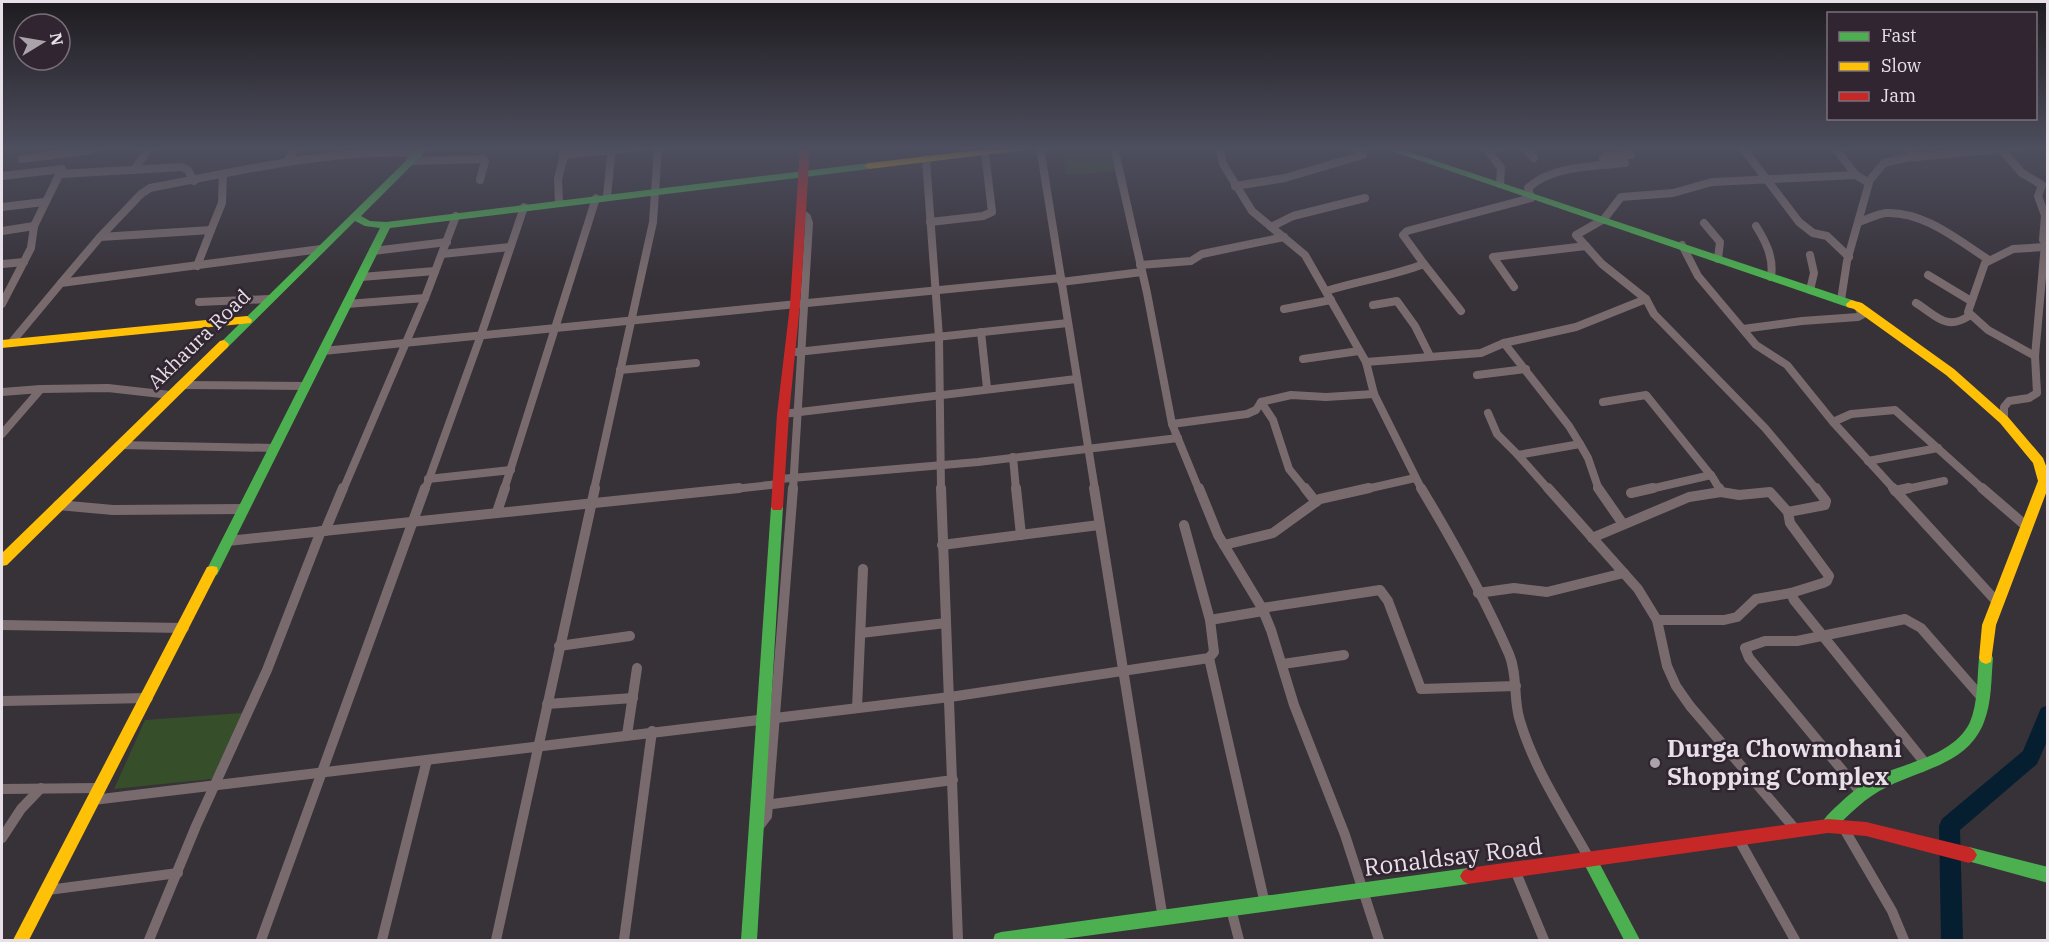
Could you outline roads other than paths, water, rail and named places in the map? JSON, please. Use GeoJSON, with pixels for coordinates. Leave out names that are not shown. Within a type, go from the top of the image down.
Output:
{"type":"FeatureCollection","features":[{"type":"Feature","properties":{"kind":"street"},"geometry":{"type":"LineString","coordinates":[[2,304],[31,248],[34,226],[50,191]]}},
{"type":"Feature","properties":{"kind":"street"},"geometry":{"type":"LineString","coordinates":[[6,343],[144,191]]}},
{"type":"Feature","properties":{"kind":"street"},"geometry":{"type":"LineString","coordinates":[[197,266],[222,203],[222,191]]}},
{"type":"Feature","properties":{"kind":"street","name":"Akhaura Road"},"geometry":{"type":"LineString","coordinates":[[2,561],[65,506],[170,395],[188,385],[247,320],[380,191]]}},
{"type":"Feature","properties":{"kind":"street"},"geometry":{"type":"LineString","coordinates":[[558,191],[559,203]]}},
{"type":"Feature","properties":{"kind":"street"},"geometry":{"type":"LineString","coordinates":[[497,512],[555,328],[603,191]]}},
{"type":"Feature","properties":{"kind":"street"},"geometry":{"type":"LineString","coordinates":[[354,216],[368,224],[386,225],[649,191]]}},
{"type":"Feature","properties":{"kind":"street"},"geometry":{"type":"LineString","coordinates":[[496,940],[653,222],[656,191]]}},
{"type":"Feature","properties":{"kind":"street"},"geometry":{"type":"LineString","coordinates":[[749,940],[757,829],[763,806],[783,414],[795,352],[803,191]]}},
{"type":"Feature","properties":{"kind":"street"},"geometry":{"type":"LineString","coordinates":[[928,191],[939,337],[942,545],[950,697],[958,940]]}},
{"type":"Feature","properties":{"kind":"street"},"geometry":{"type":"LineString","coordinates":[[930,222],[983,216],[992,212],[990,191]]}},
{"type":"Feature","properties":{"kind":"street"},"geometry":{"type":"LineString","coordinates":[[1047,191],[1163,919]]}},
{"type":"Feature","properties":{"kind":"street"},"geometry":{"type":"LineString","coordinates":[[1124,191],[1172,424],[1224,545],[1263,610],[1283,664],[1294,705],[1345,835],[1379,940]]}},
{"type":"Feature","properties":{"kind":"street"},"geometry":{"type":"LineString","coordinates":[[1238,191],[1252,211],[1305,255],[1366,362],[1374,394],[1415,478],[1450,536],[1510,656],[1515,669],[1515,702],[1527,740],[1632,940]]}},
{"type":"Feature","properties":{"kind":"street"},"geometry":{"type":"LineString","coordinates":[[1461,311],[1402,233],[1527,191]]}},
{"type":"Feature","properties":{"kind":"street"},"geometry":{"type":"LineString","coordinates":[[1532,191],[1682,246],[1772,268],[1810,290],[1858,306],[1950,372],[2004,420],[2039,461],[2044,481],[1989,625],[1982,698],[1973,730],[1961,744],[1940,757],[1862,794],[1847,805],[1828,826]]}},
{"type":"Feature","properties":{"kind":"street"},"geometry":{"type":"LineString","coordinates":[[1680,191],[1621,197],[1604,219],[1576,235],[1602,264],[1646,299],[1654,314],[1762,424],[1796,462],[1826,501],[1821,507],[1788,512]]}},
{"type":"Feature","properties":{"kind":"street"},"geometry":{"type":"LineString","coordinates":[[1777,191],[1799,222],[1813,233],[1827,236],[1849,256]]}},
{"type":"Feature","properties":{"kind":"street"},"geometry":{"type":"LineString","coordinates":[[1841,300],[1849,256],[1867,191]]}},
{"type":"Feature","properties":{"kind":"street"},"geometry":{"type":"LineString","coordinates":[[2004,420],[2004,407],[2009,401],[2037,393],[2035,356],[2046,245],[2045,215],[2038,196],[2040,191]]}},
{"type":"Feature","properties":{"kind":"street"},"geometry":{"type":"LineString","coordinates":[[1271,227],[1293,216],[1365,198]]}},
{"type":"Feature","properties":{"kind":"street"},"geometry":{"type":"LineString","coordinates":[[2,207],[44,202]]}},
{"type":"Feature","properties":{"kind":"street"},"geometry":{"type":"LineString","coordinates":[[261,940],[481,335],[524,207]]}},
{"type":"Feature","properties":{"kind":"street"},"geometry":{"type":"LineString","coordinates":[[1859,222],[1887,213],[1915,216],[1989,260]]}},
{"type":"Feature","properties":{"kind":"street"},"geometry":{"type":"LineString","coordinates":[[149,940],[196,826],[267,670],[323,531],[406,343],[456,216]]}},
{"type":"Feature","properties":{"kind":"street"},"geometry":{"type":"LineString","coordinates":[[1704,223],[1720,242],[1719,255]]}},
{"type":"Feature","properties":{"kind":"street"},"geometry":{"type":"LineString","coordinates":[[21,940],[184,628],[386,225]]}},
{"type":"Feature","properties":{"kind":"street"},"geometry":{"type":"LineString","coordinates":[[2,231],[34,226]]}},
{"type":"Feature","properties":{"kind":"street"},"geometry":{"type":"LineString","coordinates":[[1756,226],[1765,240],[1772,268]]}},
{"type":"Feature","properties":{"kind":"street"},"geometry":{"type":"LineString","coordinates":[[100,237],[211,230]]}},
{"type":"Feature","properties":{"kind":"street"},"geometry":{"type":"LineString","coordinates":[[323,351],[1061,280],[1191,261],[1202,254],[1284,237]]}},
{"type":"Feature","properties":{"kind":"street"},"geometry":{"type":"LineString","coordinates":[[373,251],[447,242]]}},
{"type":"Feature","properties":{"kind":"street"},"geometry":{"type":"LineString","coordinates":[[1970,316],[1971,301],[1985,263],[2000,253],[2023,247],[2046,245]]}},
{"type":"Feature","properties":{"kind":"street"},"geometry":{"type":"LineString","coordinates":[[1514,287],[1493,257],[1586,246]]}},
{"type":"Feature","properties":{"kind":"street"},"geometry":{"type":"LineString","coordinates":[[1682,246],[1698,276],[1743,329],[1763,351],[1787,365],[1833,422],[1997,602]]}},
{"type":"Feature","properties":{"kind":"street"},"geometry":{"type":"LineString","coordinates":[[442,254],[510,247]]}},
{"type":"Feature","properties":{"kind":"street"},"geometry":{"type":"LineString","coordinates":[[61,283],[321,249]]}},
{"type":"Feature","properties":{"kind":"street"},"geometry":{"type":"LineString","coordinates":[[1810,255],[1814,273],[1810,290]]}},
{"type":"Feature","properties":{"kind":"street"},"geometry":{"type":"LineString","coordinates":[[2,264],[24,262]]}},
{"type":"Feature","properties":{"kind":"street"},"geometry":{"type":"LineString","coordinates":[[1326,291],[1365,279],[1399,273],[1424,264]]}},
{"type":"Feature","properties":{"kind":"street"},"geometry":{"type":"LineString","coordinates":[[361,277],[435,271]]}},
{"type":"Feature","properties":{"kind":"street"},"geometry":{"type":"LineString","coordinates":[[1928,274],[1971,301]]}},
{"type":"Feature","properties":{"kind":"street"},"geometry":{"type":"LineString","coordinates":[[347,304],[425,298]]}},
{"type":"Feature","properties":{"kind":"street"},"geometry":{"type":"LineString","coordinates":[[199,302],[269,299]]}},
{"type":"Feature","properties":{"kind":"street"},"geometry":{"type":"LineString","coordinates":[[1366,362],[1473,354],[1504,344],[1576,327],[1646,299]]}},
{"type":"Feature","properties":{"kind":"street"},"geometry":{"type":"LineString","coordinates":[[1284,309],[1331,300]]}},
{"type":"Feature","properties":{"kind":"street"},"geometry":{"type":"LineString","coordinates":[[1373,305],[1397,301],[1415,326],[1430,356]]}},
{"type":"Feature","properties":{"kind":"street"},"geometry":{"type":"LineString","coordinates":[[1916,303],[1949,324],[1958,323],[1970,316]]}},
{"type":"Feature","properties":{"kind":"street"},"geometry":{"type":"LineString","coordinates":[[1743,329],[1802,321],[1858,317],[1862,315],[1858,306]]}},
{"type":"Feature","properties":{"kind":"street"},"geometry":{"type":"LineString","coordinates":[[1970,316],[2035,356]]}},
{"type":"Feature","properties":{"kind":"street"},"geometry":{"type":"LineString","coordinates":[[6,343],[247,320]]}},
{"type":"Feature","properties":{"kind":"street"},"geometry":{"type":"LineString","coordinates":[[795,352],[1068,323]]}},
{"type":"Feature","properties":{"kind":"street"},"geometry":{"type":"LineString","coordinates":[[981,332],[987,388]]}},
{"type":"Feature","properties":{"kind":"street"},"geometry":{"type":"LineString","coordinates":[[1504,344],[1569,426],[1591,462],[1593,475],[1606,504],[1623,525]]}},
{"type":"Feature","properties":{"kind":"street"},"geometry":{"type":"LineString","coordinates":[[1303,360],[1359,351]]}},
{"type":"Feature","properties":{"kind":"street"},"geometry":{"type":"LineString","coordinates":[[769,718],[794,477],[798,412],[795,352]]}},
{"type":"Feature","properties":{"kind":"street"},"geometry":{"type":"LineString","coordinates":[[620,370],[696,363]]}},
{"type":"Feature","properties":{"kind":"street"},"geometry":{"type":"LineString","coordinates":[[1477,375],[1526,369]]}},
{"type":"Feature","properties":{"kind":"street"},"geometry":{"type":"LineString","coordinates":[[783,414],[1076,379]]}},
{"type":"Feature","properties":{"kind":"street"},"geometry":{"type":"LineString","coordinates":[[188,385],[305,386]]}},
{"type":"Feature","properties":{"kind":"street"},"geometry":{"type":"LineString","coordinates":[[2,392],[108,388],[170,395]]}},
{"type":"Feature","properties":{"kind":"street"},"geometry":{"type":"LineString","coordinates":[[2,434],[41,389]]}},
{"type":"Feature","properties":{"kind":"street"},"geometry":{"type":"LineString","coordinates":[[1172,424],[1247,414],[1256,410],[1261,402],[1291,395],[1326,397],[1374,394]]}},
{"type":"Feature","properties":{"kind":"street"},"geometry":{"type":"LineString","coordinates":[[1603,402],[1646,395],[1711,475],[1721,492]]}},
{"type":"Feature","properties":{"kind":"street"},"geometry":{"type":"LineString","coordinates":[[1261,402],[1273,420],[1288,469],[1316,502]]}},
{"type":"Feature","properties":{"kind":"street"},"geometry":{"type":"LineString","coordinates":[[1833,422],[1851,414],[1895,410],[1901,413],[2026,526]]}},
{"type":"Feature","properties":{"kind":"street"},"geometry":{"type":"LineString","coordinates":[[1488,412],[1497,434],[1638,589],[1657,620],[1667,666],[1676,686],[1690,706],[1796,830]]}},
{"type":"Feature","properties":{"kind":"street"},"geometry":{"type":"LineString","coordinates":[[228,541],[590,504],[780,481],[794,477],[1013,458],[1178,438]]}},
{"type":"Feature","properties":{"kind":"street"},"geometry":{"type":"LineString","coordinates":[[1518,455],[1580,444]]}},
{"type":"Feature","properties":{"kind":"street"},"geometry":{"type":"LineString","coordinates":[[125,445],[274,448]]}},
{"type":"Feature","properties":{"kind":"street"},"geometry":{"type":"LineString","coordinates":[[1868,461],[1938,448]]}},
{"type":"Feature","properties":{"kind":"street"},"geometry":{"type":"LineString","coordinates":[[1013,458],[1021,535]]}},
{"type":"Feature","properties":{"kind":"street"},"geometry":{"type":"LineString","coordinates":[[428,479],[511,470]]}},
{"type":"Feature","properties":{"kind":"street"},"geometry":{"type":"LineString","coordinates":[[1631,493],[1711,475]]}},
{"type":"Feature","properties":{"kind":"street"},"geometry":{"type":"LineString","coordinates":[[1224,545],[1274,533],[1299,517],[1316,502],[1415,478]]}},
{"type":"Feature","properties":{"kind":"street"},"geometry":{"type":"LineString","coordinates":[[1895,490],[1944,481]]}},
{"type":"Feature","properties":{"kind":"street"},"geometry":{"type":"LineString","coordinates":[[1592,538],[1689,497],[1721,492],[1739,495],[1770,492],[1788,512],[1790,523],[1829,576],[1827,581],[1821,584],[1791,593],[1756,599],[1737,617],[1724,620],[1657,620]]}},
{"type":"Feature","properties":{"kind":"street"},"geometry":{"type":"LineString","coordinates":[[65,506],[161,511],[243,509]]}},
{"type":"Feature","properties":{"kind":"street"},"geometry":{"type":"LineString","coordinates":[[942,545],[1099,525]]}},
{"type":"Feature","properties":{"kind":"street"},"geometry":{"type":"LineString","coordinates":[[93,800],[652,731],[950,697],[1209,658],[1214,652],[1210,620],[1184,525]]}},
{"type":"Feature","properties":{"kind":"street"},"geometry":{"type":"LineString","coordinates":[[857,708],[863,569]]}},
{"type":"Feature","properties":{"kind":"street"},"geometry":{"type":"LineString","coordinates":[[1478,593],[1514,588],[1547,592],[1624,573]]}},
{"type":"Feature","properties":{"kind":"street"},"geometry":{"type":"LineString","coordinates":[[1210,620],[1380,590],[1388,601],[1421,689],[1516,686]]}},
{"type":"Feature","properties":{"kind":"street"},"geometry":{"type":"LineString","coordinates":[[1791,593],[1925,763]]}},
{"type":"Feature","properties":{"kind":"street"},"geometry":{"type":"LineString","coordinates":[[1862,794],[1745,652],[1745,648],[1765,641],[1797,641],[1905,619],[1914,622],[1982,698]]}},
{"type":"Feature","properties":{"kind":"street"},"geometry":{"type":"LineString","coordinates":[[861,633],[946,623]]}},
{"type":"Feature","properties":{"kind":"street"},"geometry":{"type":"LineString","coordinates":[[2,625],[184,628]]}},
{"type":"Feature","properties":{"kind":"street"},"geometry":{"type":"LineString","coordinates":[[559,646],[630,636]]}},
{"type":"Feature","properties":{"kind":"street"},"geometry":{"type":"LineString","coordinates":[[1283,664],[1344,655]]}},
{"type":"Feature","properties":{"kind":"street"},"geometry":{"type":"LineString","coordinates":[[1209,658],[1265,903]]}},
{"type":"Feature","properties":{"kind":"street"},"geometry":{"type":"LineString","coordinates":[[627,735],[637,668]]}},
{"type":"Feature","properties":{"kind":"street"},"geometry":{"type":"LineString","coordinates":[[2,701],[148,698]]}},
{"type":"Feature","properties":{"kind":"street"},"geometry":{"type":"LineString","coordinates":[[547,704],[633,698]]}},
{"type":"Feature","properties":{"kind":"street"},"geometry":{"type":"LineString","coordinates":[[624,940],[652,731]]}},
{"type":"Feature","properties":{"kind":"street"},"geometry":{"type":"LineString","coordinates":[[381,940],[428,760]]}},
{"type":"Feature","properties":{"kind":"street"},"geometry":{"type":"LineString","coordinates":[[763,806],[953,780]]}},
{"type":"Feature","properties":{"kind":"street"},"geometry":{"type":"LineString","coordinates":[[2,838],[21,809],[41,788]]}},
{"type":"Feature","properties":{"kind":"street"},"geometry":{"type":"LineString","coordinates":[[2,789],[99,788]]}},
{"type":"Feature","properties":{"kind":"street","name":"Ronaldsay Road"},"geometry":{"type":"LineString","coordinates":[[1001,940],[1052,937],[1265,903],[1828,826],[1866,829],[1911,839],[2048,875]]}},
{"type":"Feature","properties":{"kind":"street"},"geometry":{"type":"LineString","coordinates":[[1843,827],[1892,911],[1904,940]]}},
{"type":"Feature","properties":{"kind":"street"},"geometry":{"type":"LineString","coordinates":[[1738,838],[1795,940]]}},
{"type":"Feature","properties":{"kind":"street"},"geometry":{"type":"LineString","coordinates":[[1515,870],[1544,940]]}},
{"type":"Feature","properties":{"kind":"street"},"geometry":{"type":"LineString","coordinates":[[48,890],[178,873]]}},
{"type":"Feature","properties":{"kind":"street"},"geometry":{"type":"LineString","coordinates":[[1231,909],[1239,940]]}},
{"type":"Feature","properties":{"kind":"waterway"},"geometry":{"type":"LineString","coordinates":[[1952,940],[1949,826],[2030,757],[2048,714]]}},
{"type":"Feature","properties":{"kind":"place","name":"Durga Chowmohani Shopping Complex"},"geometry":{"type":"Point","coordinates":[1655,763]}}]}
